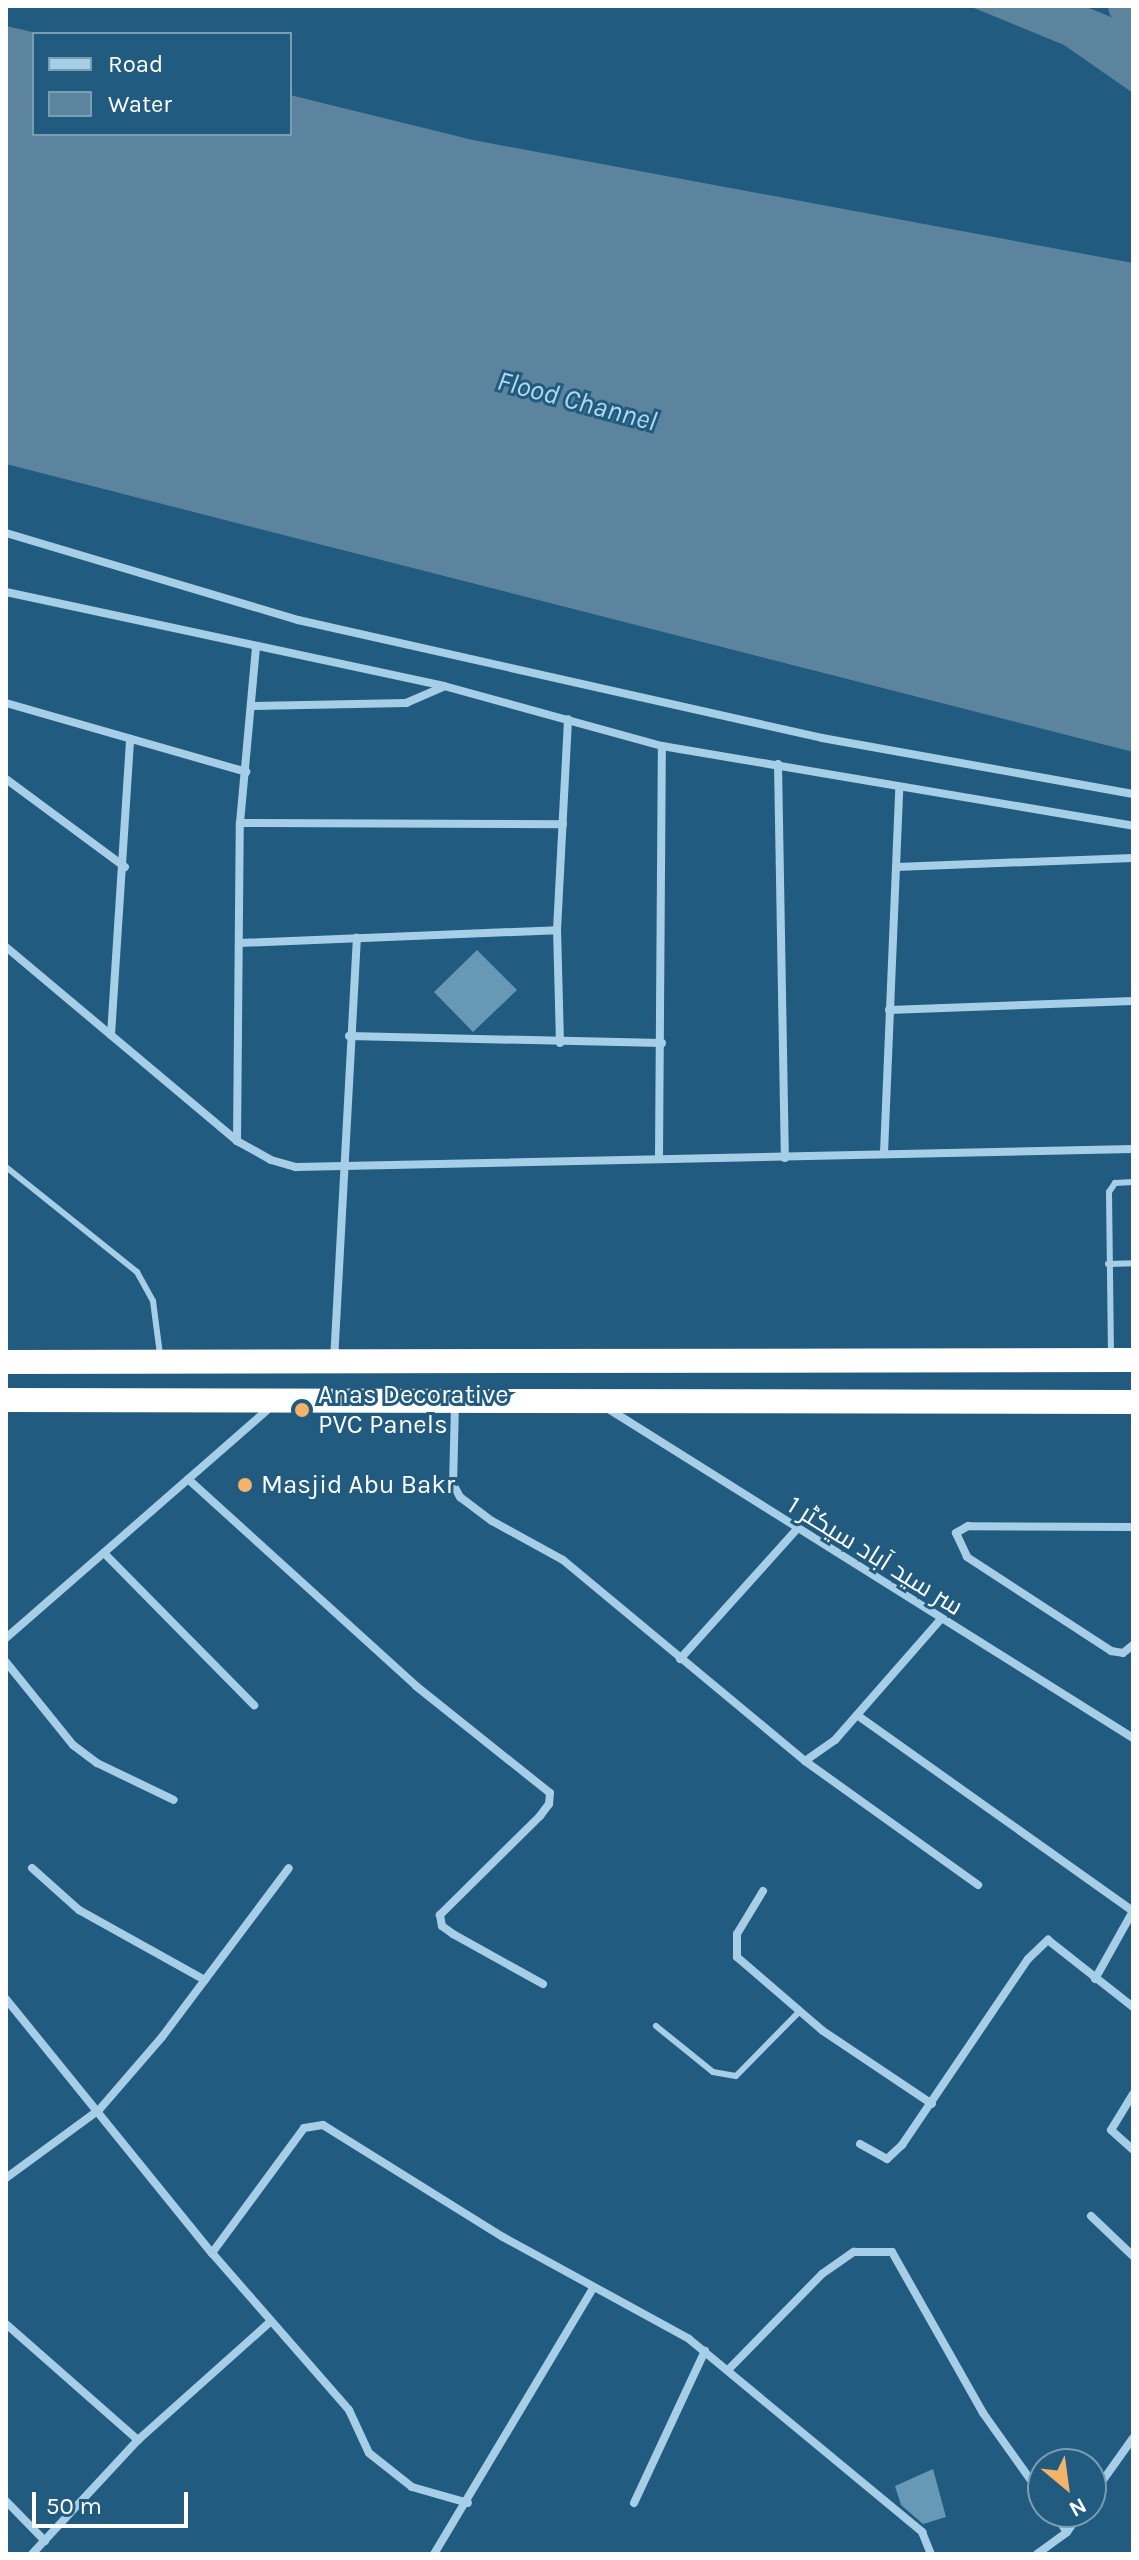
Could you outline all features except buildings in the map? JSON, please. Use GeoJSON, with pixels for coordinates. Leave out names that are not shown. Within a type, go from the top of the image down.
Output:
{"type":"FeatureCollection","features":[{"type":"Feature","properties":{"kind":"highway"},"geometry":{"type":"LineString","coordinates":[[6,1362],[1122,1360]]}},
{"type":"Feature","properties":{"kind":"highway"},"geometry":{"type":"LineString","coordinates":[[6,1400],[1133,1402]]}},
{"type":"Feature","properties":{"kind":"street"},"geometry":{"type":"LineString","coordinates":[[6,533],[313,623],[822,738],[1133,794]]}},
{"type":"Feature","properties":{"kind":"street"},"geometry":{"type":"LineString","coordinates":[[6,592],[444,686],[662,746],[778,764],[899,789],[1133,826]]}},
{"type":"Feature","properties":{"kind":"street"},"geometry":{"type":"LineString","coordinates":[[237,1141],[240,823],[254,706],[256,647]]}},
{"type":"Feature","properties":{"kind":"street"},"geometry":{"type":"LineString","coordinates":[[254,706],[406,703],[444,686]]}},
{"type":"Feature","properties":{"kind":"street"},"geometry":{"type":"LineString","coordinates":[[6,703],[246,772]]}},
{"type":"Feature","properties":{"kind":"street"},"geometry":{"type":"LineString","coordinates":[[560,1043],[557,930],[568,719]]}},
{"type":"Feature","properties":{"kind":"street"},"geometry":{"type":"LineString","coordinates":[[111,1035],[125,867],[130,739]]}},
{"type":"Feature","properties":{"kind":"street"},"geometry":{"type":"LineString","coordinates":[[659,1157],[662,746]]}},
{"type":"Feature","properties":{"kind":"street"},"geometry":{"type":"LineString","coordinates":[[778,764],[785,1158]]}},
{"type":"Feature","properties":{"kind":"street"},"geometry":{"type":"LineString","coordinates":[[6,779],[125,867]]}},
{"type":"Feature","properties":{"kind":"street"},"geometry":{"type":"LineString","coordinates":[[884,1153],[899,789]]}},
{"type":"Feature","properties":{"kind":"street"},"geometry":{"type":"LineString","coordinates":[[240,823],[563,824]]}},
{"type":"Feature","properties":{"kind":"street"},"geometry":{"type":"LineString","coordinates":[[896,867],[1133,858]]}},
{"type":"Feature","properties":{"kind":"street"},"geometry":{"type":"LineString","coordinates":[[239,943],[557,930]]}},
{"type":"Feature","properties":{"kind":"street"},"geometry":{"type":"LineString","coordinates":[[334,1361],[349,1036],[357,938]]}},
{"type":"Feature","properties":{"kind":"street"},"geometry":{"type":"LineString","coordinates":[[6,947],[237,1141],[271,1160],[296,1167],[1133,1149]]}},
{"type":"Feature","properties":{"kind":"street"},"geometry":{"type":"LineString","coordinates":[[889,1010],[1133,1001]]}},
{"type":"Feature","properties":{"kind":"street"},"geometry":{"type":"LineString","coordinates":[[349,1036],[662,1043]]}},
{"type":"Feature","properties":{"kind":"street"},"geometry":{"type":"LineString","coordinates":[[455,1399],[453,1484],[460,1497],[492,1521],[563,1560],[805,1761],[978,1885]]}},
{"type":"Feature","properties":{"kind":"street"},"geometry":{"type":"LineString","coordinates":[[6,1638],[279,1400]]}},
{"type":"Feature","properties":{"kind":"street","name":"سر سید آباد سیکٹر 1"},"geometry":{"type":"LineString","coordinates":[[600,1403],[796,1530],[1133,1738]]}},
{"type":"Feature","properties":{"kind":"street"},"geometry":{"type":"LineString","coordinates":[[188,1479],[416,1686],[550,1793],[549,1804],[540,1816],[440,1915],[442,1926],[453,1934],[543,1984]]}},
{"type":"Feature","properties":{"kind":"street"},"geometry":{"type":"LineString","coordinates":[[1133,1527],[968,1526],[956,1533],[967,1557],[1111,1651],[1123,1653],[1133,1645]]}},
{"type":"Feature","properties":{"kind":"street"},"geometry":{"type":"LineString","coordinates":[[680,1659],[796,1530]]}},
{"type":"Feature","properties":{"kind":"street"},"geometry":{"type":"LineString","coordinates":[[104,1553],[254,1705]]}},
{"type":"Feature","properties":{"kind":"street"},"geometry":{"type":"LineString","coordinates":[[805,1761],[819,1755],[940,1620]]}},
{"type":"Feature","properties":{"kind":"street"},"geometry":{"type":"LineString","coordinates":[[6,1662],[73,1745],[97,1763],[174,1800]]}},
{"type":"Feature","properties":{"kind":"street"},"geometry":{"type":"LineString","coordinates":[[857,1715],[1133,1911],[1095,1979]]}},
{"type":"Feature","properties":{"kind":"street"},"geometry":{"type":"LineString","coordinates":[[32,1868],[79,1910],[205,1980]]}},
{"type":"Feature","properties":{"kind":"street"},"geometry":{"type":"LineString","coordinates":[[6,2178],[99,2110],[205,1980],[289,1868]]}},
{"type":"Feature","properties":{"kind":"street"},"geometry":{"type":"LineString","coordinates":[[763,1891],[737,1934],[737,1957],[799,2012],[932,2104]]}},
{"type":"Feature","properties":{"kind":"street"},"geometry":{"type":"LineString","coordinates":[[860,2144],[887,2159],[932,2104],[1028,1959],[1048,1940],[1133,2007]]}},
{"type":"Feature","properties":{"kind":"street"},"geometry":{"type":"LineString","coordinates":[[6,1999],[212,2253],[349,2410],[369,2453],[384,2468],[412,2487],[468,2503]]}},
{"type":"Feature","properties":{"kind":"street"},"geometry":{"type":"LineString","coordinates":[[1133,2094],[1111,2130],[1133,2150]]}},
{"type":"Feature","properties":{"kind":"street"},"geometry":{"type":"LineString","coordinates":[[212,2253],[313,2123],[705,2351],[922,2532],[931,2554]]}},
{"type":"Feature","properties":{"kind":"street"},"geometry":{"type":"LineString","coordinates":[[1091,2216],[1133,2256]]}},
{"type":"Feature","properties":{"kind":"street"},"geometry":{"type":"LineString","coordinates":[[729,2369],[843,2259],[863,2250],[892,2252],[983,2413],[1027,2475]]}},
{"type":"Feature","properties":{"kind":"street"},"geometry":{"type":"LineString","coordinates":[[434,2554],[468,2503],[593,2288]]}},
{"type":"Feature","properties":{"kind":"street"},"geometry":{"type":"LineString","coordinates":[[32,2554],[138,2440],[270,2322]]}},
{"type":"Feature","properties":{"kind":"street"},"geometry":{"type":"LineString","coordinates":[[6,2324],[138,2440]]}},
{"type":"Feature","properties":{"kind":"street"},"geometry":{"type":"LineString","coordinates":[[634,2503],[705,2351]]}},
{"type":"Feature","properties":{"kind":"street"},"geometry":{"type":"LineString","coordinates":[[1107,2475],[1133,2438]]}},
{"type":"Feature","properties":{"kind":"street"},"geometry":{"type":"LineString","coordinates":[[6,2501],[45,2541]]}},
{"type":"Feature","properties":{"kind":"street"},"geometry":{"type":"LineString","coordinates":[[1064,2528],[1067,2532]]}},
{"type":"Feature","properties":{"kind":"street"},"geometry":{"type":"LineString","coordinates":[[1037,2554],[1070,2528]]}},
{"type":"Feature","properties":{"kind":"lane"},"geometry":{"type":"LineString","coordinates":[[6,1167],[137,1272],[153,1301],[161,1362]]}},
{"type":"Feature","properties":{"kind":"lane"},"geometry":{"type":"LineString","coordinates":[[1122,1360],[1108,1264],[1110,1186],[1133,1182]]}},
{"type":"Feature","properties":{"kind":"lane"},"geometry":{"type":"LineString","coordinates":[[1108,1264],[1133,1263]]}},
{"type":"Feature","properties":{"kind":"lane"},"geometry":{"type":"LineString","coordinates":[[656,2026],[713,2072],[736,2076],[799,2012]]}},
{"type":"Feature","properties":{"kind":"water"},"geometry":{"type":"Polygon","coordinates":[[[969,6],[1084,6],[1133,26],[1133,93],[1064,45],[969,6]]]}},
{"type":"Feature","properties":{"kind":"water","name":"Flood Channel"},"geometry":{"type":"Polygon","coordinates":[[[6,26],[32,32],[32,136],[292,136],[292,95],[473,140],[1133,263],[1133,752],[6,464],[6,26]]]}},
{"type":"Feature","properties":{"kind":"waterway"},"geometry":{"type":"LineString","coordinates":[[1127,6],[1133,8]]}},
{"type":"Feature","properties":{"kind":"place","name":"Anas Decorative PVC Panels"},"geometry":{"type":"Point","coordinates":[302,1410]}},
{"type":"Feature","properties":{"kind":"place","name":"Masjid Abu Bakr"},"geometry":{"type":"Point","coordinates":[245,1485]}}]}
